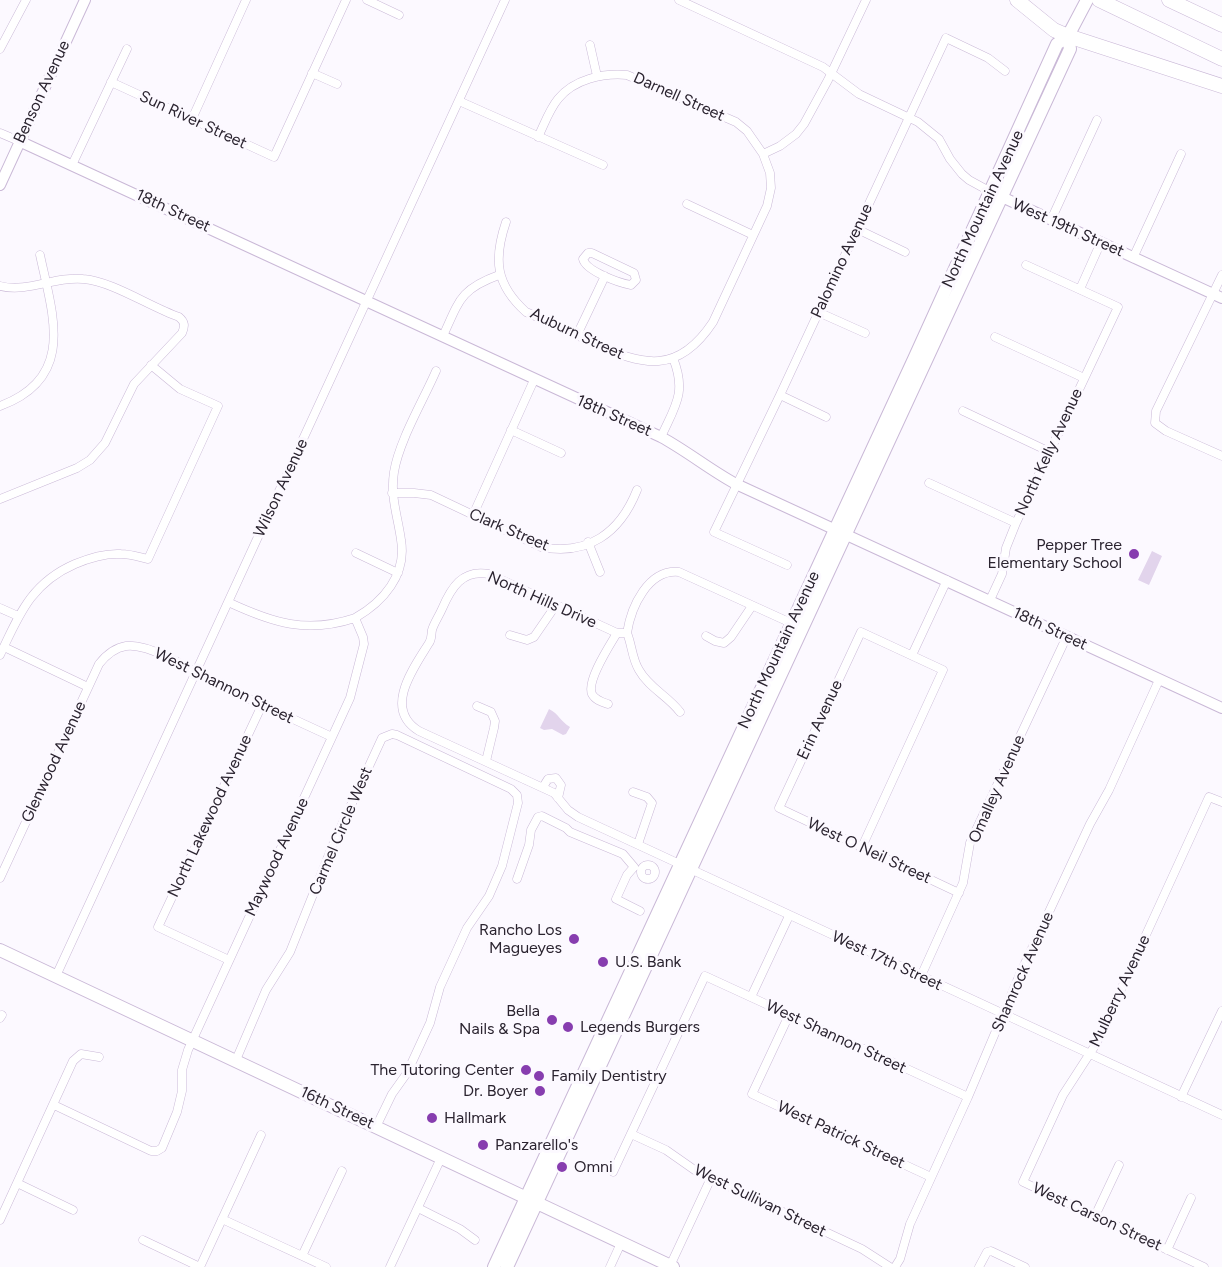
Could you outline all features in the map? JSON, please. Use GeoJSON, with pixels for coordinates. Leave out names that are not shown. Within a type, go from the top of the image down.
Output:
{"type":"FeatureCollection","features":[{"type":"Feature","properties":{"kind":"highway"},"geometry":{"type":"LineString","coordinates":[[1017,0],[1054,30],[1068,36],[1222,86]]}},
{"type":"Feature","properties":{"kind":"highway"},"geometry":{"type":"LineString","coordinates":[[1099,0],[1222,59]]}},
{"type":"Feature","properties":{"kind":"highway"},"geometry":{"type":"LineString","coordinates":[[1169,0],[1222,25]]}},
{"type":"Feature","properties":{"kind":"main road","name":"Benson Avenue"},"geometry":{"type":"LineString","coordinates":[[0,185],[85,0]]}},
{"type":"Feature","properties":{"kind":"main road","name":"North Mountain Avenue"},"geometry":{"type":"LineString","coordinates":[[507,1267],[532,1200],[612,1024],[996,194],[1070,49],[1068,36],[1087,0]]}},
{"type":"Feature","properties":{"kind":"main road","name":"18th Street"},"geometry":{"type":"LineString","coordinates":[[19,141],[661,437],[713,472],[736,484],[1222,708]]}},
{"type":"Feature","properties":{"kind":"main road","name":"West 19th Street"},"geometry":{"type":"LineString","coordinates":[[996,194],[1217,296]]}},
{"type":"Feature","properties":{"kind":"main road","name":"North Mountain Avenue"},"geometry":{"type":"LineString","coordinates":[[685,867],[791,623],[840,532]]}},
{"type":"Feature","properties":{"kind":"main road","name":"16th Street"},"geometry":{"type":"LineString","coordinates":[[0,950],[672,1266]]}},
{"type":"Feature","properties":{"kind":"main road","name":"North Mountain Avenue"},"geometry":{"type":"LineString","coordinates":[[494,1267],[532,1200]]}},
{"type":"Feature","properties":{"kind":"street"},"geometry":{"type":"LineString","coordinates":[[0,49],[26,0]]}},
{"type":"Feature","properties":{"kind":"street"},"geometry":{"type":"LineString","coordinates":[[192,119],[246,0]]}},
{"type":"Feature","properties":{"kind":"street"},"geometry":{"type":"LineString","coordinates":[[337,84],[312,73],[346,0]]}},
{"type":"Feature","properties":{"kind":"street"},"geometry":{"type":"LineString","coordinates":[[367,0],[399,15]]}},
{"type":"Feature","properties":{"kind":"street","name":"Wilson Avenue"},"geometry":{"type":"LineString","coordinates":[[56,976],[505,0]]}},
{"type":"Feature","properties":{"kind":"street","name":"West 19th Street"},"geometry":{"type":"LineString","coordinates":[[679,0],[823,67],[859,94],[929,129],[939,139],[962,174],[996,194]]}},
{"type":"Feature","properties":{"kind":"street"},"geometry":{"type":"LineString","coordinates":[[661,437],[679,395],[681,384],[673,358],[705,335],[713,322],[770,197],[770,173],[763,154],[796,135],[804,124],[832,73],[866,0]]}},
{"type":"Feature","properties":{"kind":"street","name":"Palomino Avenue"},"geometry":{"type":"LineString","coordinates":[[787,565],[714,532],[946,38],[988,58],[1005,70]]}},
{"type":"Feature","properties":{"kind":"street"},"geometry":{"type":"LineString","coordinates":[[590,45],[597,76]]}},
{"type":"Feature","properties":{"kind":"street"},"geometry":{"type":"LineString","coordinates":[[72,165],[127,49]]}},
{"type":"Feature","properties":{"kind":"street","name":"Sun River Street"},"geometry":{"type":"LineString","coordinates":[[111,82],[274,157],[312,73]]}},
{"type":"Feature","properties":{"kind":"street","name":"Darnell Street"},"geometry":{"type":"LineString","coordinates":[[538,137],[558,99],[579,83],[612,73],[643,80],[736,122],[747,131],[763,154]]}},
{"type":"Feature","properties":{"kind":"street"},"geometry":{"type":"LineString","coordinates":[[459,101],[603,165]]}},
{"type":"Feature","properties":{"kind":"street"},"geometry":{"type":"LineString","coordinates":[[1051,220],[1097,120]]}},
{"type":"Feature","properties":{"kind":"street","name":"18th Street"},"geometry":{"type":"LineString","coordinates":[[0,133],[19,141]]}},
{"type":"Feature","properties":{"kind":"street"},"geometry":{"type":"LineString","coordinates":[[1133,258],[1181,154]]}},
{"type":"Feature","properties":{"kind":"street"},"geometry":{"type":"LineString","coordinates":[[687,204],[753,235]]}},
{"type":"Feature","properties":{"kind":"street"},"geometry":{"type":"LineString","coordinates":[[442,336],[457,304],[467,291],[478,282],[499,275],[499,242],[506,222]]}},
{"type":"Feature","properties":{"kind":"street"},"geometry":{"type":"LineString","coordinates":[[857,229],[905,252]]}},
{"type":"Feature","properties":{"kind":"street"},"geometry":{"type":"LineString","coordinates":[[1026,265],[1080,289],[1101,242]]}},
{"type":"Feature","properties":{"kind":"street"},"geometry":{"type":"LineString","coordinates":[[592,253],[634,273],[636,277],[631,285],[605,276],[586,266],[583,262],[585,255],[592,253]]}},
{"type":"Feature","properties":{"kind":"street"},"geometry":{"type":"LineString","coordinates":[[0,406],[26,393],[40,378],[50,361],[55,342],[54,323],[40,255]]}},
{"type":"Feature","properties":{"kind":"street","name":"Auburn Street"},"geometry":{"type":"LineString","coordinates":[[499,275],[514,301],[526,312],[636,360],[648,362],[673,358]]}},
{"type":"Feature","properties":{"kind":"street"},"geometry":{"type":"LineString","coordinates":[[1222,275],[1217,296],[1156,411],[1155,423],[1222,456]]}},
{"type":"Feature","properties":{"kind":"street"},"geometry":{"type":"LineString","coordinates":[[577,335],[605,276]]}},
{"type":"Feature","properties":{"kind":"street"},"geometry":{"type":"LineString","coordinates":[[0,286],[11,289],[66,278],[80,278],[104,284],[178,317],[183,321],[185,327],[134,384],[105,442],[90,460],[77,468],[0,499]]}},
{"type":"Feature","properties":{"kind":"street","name":"North Kelly Avenue"},"geometry":{"type":"LineString","coordinates":[[990,600],[1002,574],[1006,548],[1016,523],[1118,307],[1080,289]]}},
{"type":"Feature","properties":{"kind":"street"},"geometry":{"type":"LineString","coordinates":[[818,312],[865,333]]}},
{"type":"Feature","properties":{"kind":"street"},"geometry":{"type":"LineString","coordinates":[[994,337],[1084,378]]}},
{"type":"Feature","properties":{"kind":"street"},"geometry":{"type":"LineString","coordinates":[[0,655],[18,616],[53,574],[99,556],[121,554],[148,559],[218,406],[180,388],[151,365]]}},
{"type":"Feature","properties":{"kind":"street"},"geometry":{"type":"LineString","coordinates":[[228,602],[268,619],[300,626],[322,626],[356,618],[381,600],[398,573],[401,557],[402,542],[392,493],[396,458],[436,371]]}},
{"type":"Feature","properties":{"kind":"street"},"geometry":{"type":"LineString","coordinates":[[472,515],[534,380]]}},
{"type":"Feature","properties":{"kind":"street"},"geometry":{"type":"LineString","coordinates":[[780,395],[826,417]]}},
{"type":"Feature","properties":{"kind":"street"},"geometry":{"type":"LineString","coordinates":[[963,411],[1050,452]]}},
{"type":"Feature","properties":{"kind":"street"},"geometry":{"type":"LineString","coordinates":[[511,430],[561,453]]}},
{"type":"Feature","properties":{"kind":"street"},"geometry":{"type":"LineString","coordinates":[[928,483],[1016,523]]}},
{"type":"Feature","properties":{"kind":"street","name":"Clark Street"},"geometry":{"type":"LineString","coordinates":[[392,493],[431,495],[541,547],[558,550],[604,536],[615,528],[630,508],[637,490]]}},
{"type":"Feature","properties":{"kind":"street"},"geometry":{"type":"LineString","coordinates":[[588,542],[600,572]]}},
{"type":"Feature","properties":{"kind":"street"},"geometry":{"type":"LineString","coordinates":[[356,553],[398,573]]}},
{"type":"Feature","properties":{"kind":"street"},"geometry":{"type":"LineString","coordinates":[[680,712],[671,700],[652,687],[643,676],[632,656],[627,633],[645,589],[658,576],[679,572],[791,623]]}},
{"type":"Feature","properties":{"kind":"street","name":"North Hills Drive"},"geometry":{"type":"LineString","coordinates":[[520,777],[419,731],[409,723],[401,708],[401,698],[420,656],[430,642],[435,624],[453,587],[460,579],[472,574],[489,574],[617,633],[627,633]]}},
{"type":"Feature","properties":{"kind":"street"},"geometry":{"type":"LineString","coordinates":[[861,849],[943,670],[912,655],[947,580]]}},
{"type":"Feature","properties":{"kind":"street"},"geometry":{"type":"LineString","coordinates":[[510,635],[527,640],[534,636],[556,606]]}},
{"type":"Feature","properties":{"kind":"street"},"geometry":{"type":"LineString","coordinates":[[706,636],[724,643],[731,638],[752,606]]}},
{"type":"Feature","properties":{"kind":"street"},"geometry":{"type":"LineString","coordinates":[[0,608],[18,616]]}},
{"type":"Feature","properties":{"kind":"street","name":"Maywood Avenue"},"geometry":{"type":"LineString","coordinates":[[54,1105],[145,1148],[157,1151],[162,1148],[181,1101],[182,1070],[192,1040],[350,698],[362,657],[363,637],[356,618]]}},
{"type":"Feature","properties":{"kind":"street","name":"Erin Avenue"},"geometry":{"type":"LineString","coordinates":[[778,808],[861,632],[912,655]]}},
{"type":"Feature","properties":{"kind":"street"},"geometry":{"type":"LineString","coordinates":[[608,704],[598,701],[592,693],[591,682],[617,633]]}},
{"type":"Feature","properties":{"kind":"street","name":"Omalley Avenue"},"geometry":{"type":"LineString","coordinates":[[921,976],[963,883],[970,843],[1067,636]]}},
{"type":"Feature","properties":{"kind":"street","name":"West Shannon Street"},"geometry":{"type":"LineString","coordinates":[[114,650],[126,646],[147,649],[332,737]]}},
{"type":"Feature","properties":{"kind":"street"},"geometry":{"type":"LineString","coordinates":[[4,647],[88,687]]}},
{"type":"Feature","properties":{"kind":"street","name":"Glenwood Avenue"},"geometry":{"type":"LineString","coordinates":[[0,878],[99,664],[114,650]]}},
{"type":"Feature","properties":{"kind":"street","name":"Shamrock Avenue"},"geometry":{"type":"LineString","coordinates":[[895,1267],[900,1259],[910,1224],[968,1097],[1020,974],[1081,843],[1109,790],[1159,680]]}},
{"type":"Feature","properties":{"kind":"street","name":"North Lakewood Avenue"},"geometry":{"type":"LineString","coordinates":[[229,960],[158,927],[262,705]]}},
{"type":"Feature","properties":{"kind":"street"},"geometry":{"type":"LineString","coordinates":[[477,706],[491,712],[495,721],[486,761]]}},
{"type":"Feature","properties":{"kind":"street","name":"Carmel Circle West"},"geometry":{"type":"LineString","coordinates":[[236,1060],[266,990],[290,951],[334,842],[382,738],[392,734],[397,735],[494,780],[511,789],[517,795],[518,803],[502,866],[489,896],[467,928],[440,987],[430,1023],[407,1073],[392,1094],[376,1127]]}},
{"type":"Feature","properties":{"kind":"street","name":"West 17th Street"},"geometry":{"type":"LineString","coordinates":[[520,777],[554,793],[568,810],[578,817],[1222,1115]]}},
{"type":"Feature","properties":{"kind":"street","name":"West 17th Street"},"geometry":{"type":"LineString","coordinates":[[543,788],[548,779],[556,778],[561,784],[558,798]]}},
{"type":"Feature","properties":{"kind":"street"},"geometry":{"type":"LineString","coordinates":[[633,792],[647,797],[652,803],[638,844]]}},
{"type":"Feature","properties":{"kind":"street","name":"Mulberry Avenue"},"geometry":{"type":"LineString","coordinates":[[1023,1182],[1063,1095],[1090,1055],[1209,796],[1222,802]]}},
{"type":"Feature","properties":{"kind":"street","name":"West O Neil Street"},"geometry":{"type":"LineString","coordinates":[[778,808],[861,849],[959,893]]}},
{"type":"Feature","properties":{"kind":"street"},"geometry":{"type":"LineString","coordinates":[[517,879],[534,823],[538,817],[542,816],[570,832],[623,854],[638,868]]}},
{"type":"Feature","properties":{"kind":"street"},"geometry":{"type":"LineString","coordinates":[[640,910],[616,899],[627,875],[638,868],[652,867],[660,854]]}},
{"type":"Feature","properties":{"kind":"street"},"geometry":{"type":"LineString","coordinates":[[751,997],[789,916]]}},
{"type":"Feature","properties":{"kind":"street","name":"West Shannon Street"},"geometry":{"type":"LineString","coordinates":[[631,1134],[705,976],[968,1097]]}},
{"type":"Feature","properties":{"kind":"street"},"geometry":{"type":"LineString","coordinates":[[1181,1096],[1222,1011]]}},
{"type":"Feature","properties":{"kind":"street","name":"West Patrick Street"},"geometry":{"type":"LineString","coordinates":[[789,1015],[752,1094],[931,1177]]}},
{"type":"Feature","properties":{"kind":"street"},"geometry":{"type":"LineString","coordinates":[[0,1220],[73,1060],[81,1054],[99,1057]]}},
{"type":"Feature","properties":{"kind":"street"},"geometry":{"type":"LineString","coordinates":[[613,1172],[631,1134]]}},
{"type":"Feature","properties":{"kind":"street","name":"West Sullivan Street"},"geometry":{"type":"LineString","coordinates":[[631,1134],[666,1150],[686,1165],[711,1178],[862,1249],[890,1267]]}},
{"type":"Feature","properties":{"kind":"street"},"geometry":{"type":"LineString","coordinates":[[144,1240],[200,1267],[261,1135]]}},
{"type":"Feature","properties":{"kind":"street"},"geometry":{"type":"LineString","coordinates":[[390,1267],[441,1158]]}},
{"type":"Feature","properties":{"kind":"street"},"geometry":{"type":"LineString","coordinates":[[1095,1216],[1119,1165]]}},
{"type":"Feature","properties":{"kind":"street"},"geometry":{"type":"LineString","coordinates":[[302,1256],[342,1171]]}},
{"type":"Feature","properties":{"kind":"street"},"geometry":{"type":"LineString","coordinates":[[672,1266],[711,1178]]}},
{"type":"Feature","properties":{"kind":"street","name":"West Carson Street"},"geometry":{"type":"LineString","coordinates":[[1023,1182],[1204,1267]]}},
{"type":"Feature","properties":{"kind":"street"},"geometry":{"type":"LineString","coordinates":[[17,1183],[73,1210]]}},
{"type":"Feature","properties":{"kind":"street"},"geometry":{"type":"LineString","coordinates":[[1167,1250],[1191,1198]]}},
{"type":"Feature","properties":{"kind":"street"},"geometry":{"type":"LineString","coordinates":[[418,1208],[460,1229],[476,1240]]}},
{"type":"Feature","properties":{"kind":"street"},"geometry":{"type":"LineString","coordinates":[[222,1219],[326,1267]]}},
{"type":"Feature","properties":{"kind":"street"},"geometry":{"type":"LineString","coordinates":[[610,1267],[621,1243]]}},
{"type":"Feature","properties":{"kind":"street"},"geometry":{"type":"LineString","coordinates":[[979,1267],[987,1252],[991,1251],[1025,1267]]}},
{"type":"Feature","properties":{"kind":"shaded area"},"geometry":{"type":"Polygon","coordinates":[[[1152,551],[1162,556],[1149,585],[1138,580],[1152,551]]]}},
{"type":"Feature","properties":{"kind":"shaded area"},"geometry":{"type":"Polygon","coordinates":[[[549,709],[570,727],[566,734],[540,728],[549,709]]]}},
{"type":"Feature","properties":{"kind":"place","name":"Pepper Tree Elementary School"},"geometry":{"type":"Point","coordinates":[1134,554]}},
{"type":"Feature","properties":{"kind":"place","name":"Rancho Los Magueyes"},"geometry":{"type":"Point","coordinates":[574,939]}},
{"type":"Feature","properties":{"kind":"place","name":"U.S. Bank"},"geometry":{"type":"Point","coordinates":[603,962]}},
{"type":"Feature","properties":{"kind":"place","name":"Bella Nails & Spa"},"geometry":{"type":"Point","coordinates":[552,1020]}},
{"type":"Feature","properties":{"kind":"place","name":"Legends Burgers"},"geometry":{"type":"Point","coordinates":[568,1027]}},
{"type":"Feature","properties":{"kind":"place","name":"The Tutoring Center"},"geometry":{"type":"Point","coordinates":[526,1070]}},
{"type":"Feature","properties":{"kind":"place","name":"Family Dentistry"},"geometry":{"type":"Point","coordinates":[539,1076]}},
{"type":"Feature","properties":{"kind":"place","name":"Dr. Boyer"},"geometry":{"type":"Point","coordinates":[540,1091]}},
{"type":"Feature","properties":{"kind":"place","name":"Hallmark"},"geometry":{"type":"Point","coordinates":[432,1118]}},
{"type":"Feature","properties":{"kind":"place","name":"Panzarello's"},"geometry":{"type":"Point","coordinates":[483,1145]}},
{"type":"Feature","properties":{"kind":"place","name":"Omni"},"geometry":{"type":"Point","coordinates":[562,1167]}}]}
